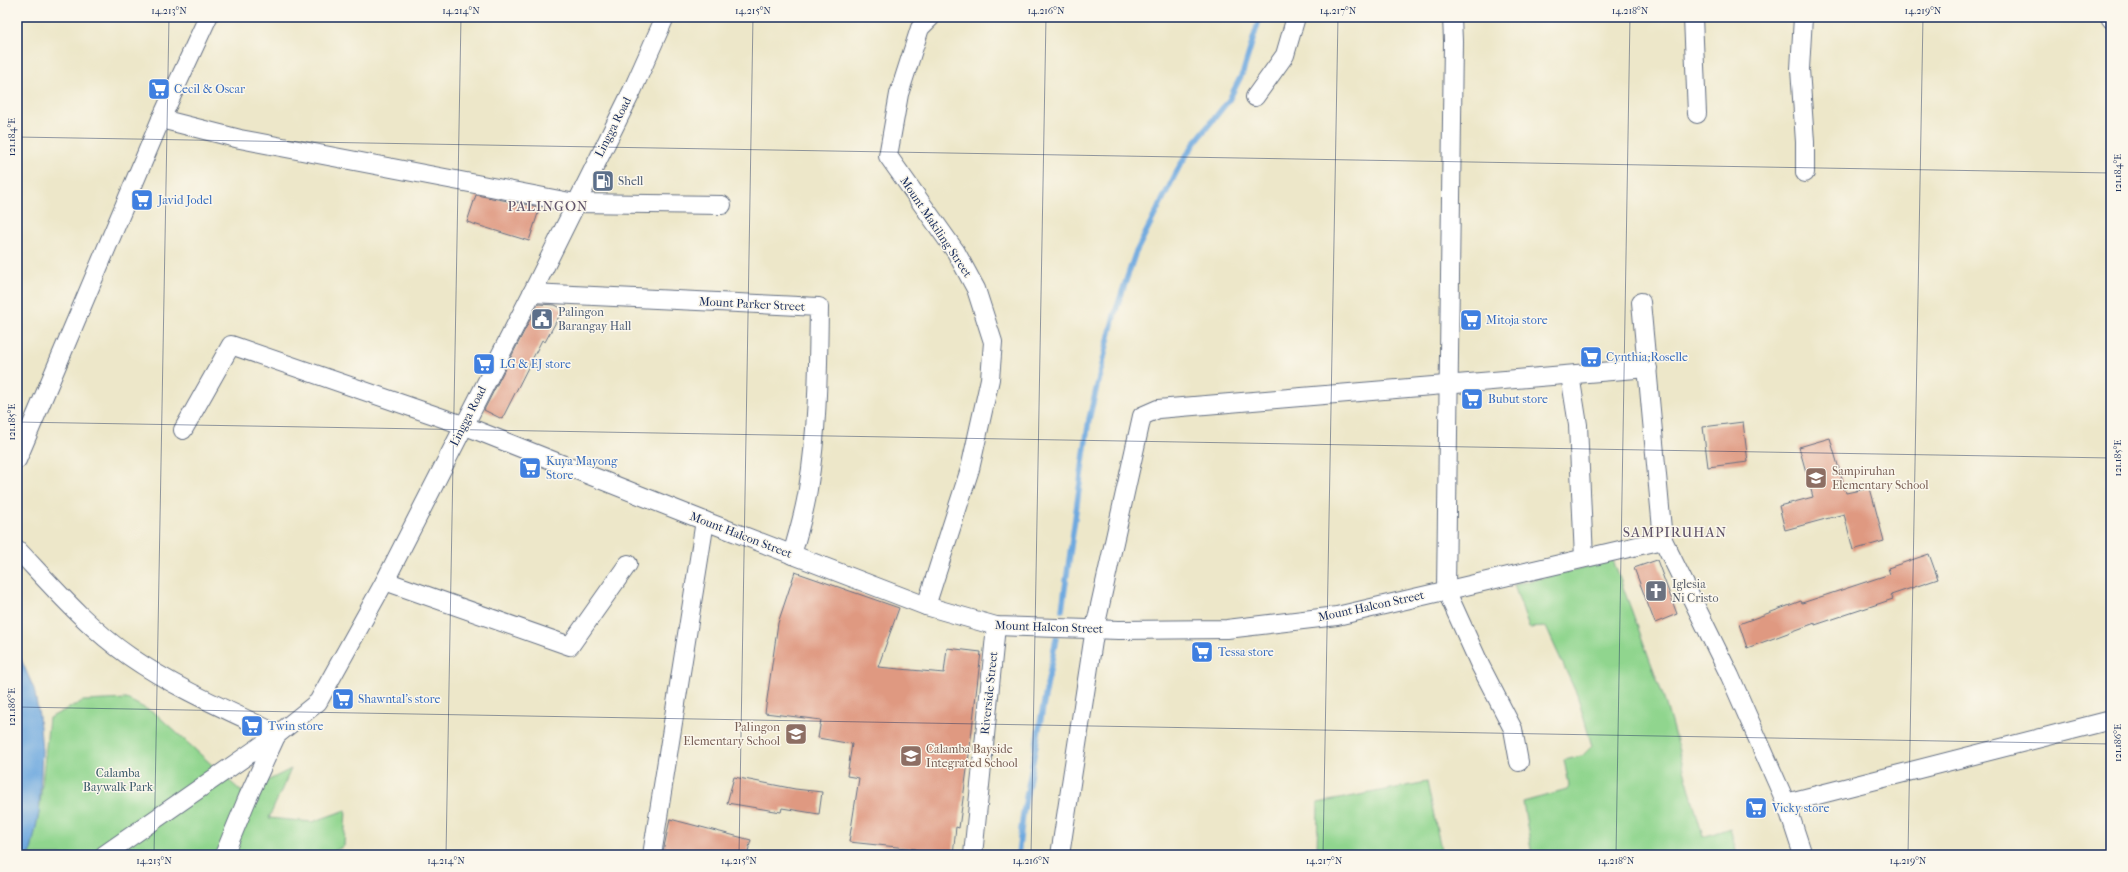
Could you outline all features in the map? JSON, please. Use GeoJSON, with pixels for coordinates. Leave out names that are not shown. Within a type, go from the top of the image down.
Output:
{"type":"FeatureCollection","features":[{"type":"Feature","properties":{"kind":"street"},"geometry":{"type":"LineString","coordinates":[[17,460],[161,119],[208,17]]}},
{"type":"Feature","properties":{"kind":"street","name":"Lingga Road"},"geometry":{"type":"LineString","coordinates":[[104,855],[278,734],[318,702],[385,581],[463,425],[532,293],[575,203],[632,91],[665,17]]}},
{"type":"Feature","properties":{"kind":"street","name":"Mount Makiling Street"},"geometry":{"type":"LineString","coordinates":[[926,606],[970,469],[990,379],[993,342],[973,283],[956,252],[888,156],[899,94],[920,28],[931,17]]}},
{"type":"Feature","properties":{"kind":"street"},"geometry":{"type":"LineString","coordinates":[[1255,97],[1285,55],[1296,17]]}},
{"type":"Feature","properties":{"kind":"street"},"geometry":{"type":"LineString","coordinates":[[1452,17],[1453,41],[1447,385],[1446,590],[1480,665],[1513,728],[1519,762]]}},
{"type":"Feature","properties":{"kind":"street"},"geometry":{"type":"LineString","coordinates":[[1693,17],[1697,114]]}},
{"type":"Feature","properties":{"kind":"street"},"geometry":{"type":"LineString","coordinates":[[1803,17],[1800,69],[1806,142],[1805,173]]}},
{"type":"Feature","properties":{"kind":"street"},"geometry":{"type":"LineString","coordinates":[[161,119],[240,139],[575,203],[722,205]]}},
{"type":"Feature","properties":{"kind":"street","name":"Mount Parker Street"},"geometry":{"type":"LineString","coordinates":[[532,293],[819,307],[818,390],[814,442],[808,491],[792,554]]}},
{"type":"Feature","properties":{"kind":"street"},"geometry":{"type":"LineString","coordinates":[[1641,302],[1663,540],[1730,676],[1786,804],[1803,855]]}},
{"type":"Feature","properties":{"kind":"street","name":"Mount Halcon Street"},"geometry":{"type":"LineString","coordinates":[[183,430],[231,344],[463,425],[705,521],[926,606],[996,626],[1095,628],[1119,630],[1227,629],[1337,616],[1663,540]]}},
{"type":"Feature","properties":{"kind":"street"},"geometry":{"type":"LineString","coordinates":[[1060,855],[1095,628],[1142,416],[1158,409],[1648,368]]}},
{"type":"Feature","properties":{"kind":"street"},"geometry":{"type":"LineString","coordinates":[[1570,375],[1578,425],[1584,558]]}},
{"type":"Feature","properties":{"kind":"street"},"geometry":{"type":"LineString","coordinates":[[652,855],[705,521]]}},
{"type":"Feature","properties":{"kind":"street"},"geometry":{"type":"LineString","coordinates":[[17,549],[78,613],[128,656],[193,694],[278,734],[248,798],[224,855]]}},
{"type":"Feature","properties":{"kind":"street"},"geometry":{"type":"LineString","coordinates":[[385,581],[570,646],[628,564]]}},
{"type":"Feature","properties":{"kind":"street","name":"Riverside Street"},"geometry":{"type":"LineString","coordinates":[[973,855],[996,626]]}},
{"type":"Feature","properties":{"kind":"street"},"geometry":{"type":"LineString","coordinates":[[1786,804],[2111,720]]}},
{"type":"Feature","properties":{"kind":"green space"},"geometry":{"type":"Polygon","coordinates":[[[1613,560],[1665,701],[1703,837],[1730,828],[1737,855],[1532,855],[1523,802],[1567,790],[1569,785],[1564,760],[1582,756],[1592,746],[1577,695],[1546,627],[1529,628],[1514,585],[1613,560]]]}},
{"type":"Feature","properties":{"kind":"green space","name":"Calamba Baywalk Park"},"geometry":{"type":"Polygon","coordinates":[[[127,699],[156,714],[243,793],[291,769],[269,818],[312,822],[346,810],[344,846],[327,855],[30,855],[39,813],[49,718],[83,701],[127,699]]]}},
{"type":"Feature","properties":{"kind":"green space"},"geometry":{"type":"Polygon","coordinates":[[[1427,782],[1442,855],[1317,855],[1318,803],[1427,782]]]}},
{"type":"Feature","properties":{"kind":"water"},"geometry":{"type":"Polygon","coordinates":[[[17,650],[34,689],[39,716],[42,751],[39,813],[30,855],[17,855],[17,650]]]}},
{"type":"Feature","properties":{"kind":"building"},"geometry":{"type":"Polygon","coordinates":[[[476,195],[540,207],[529,241],[467,222],[476,195]]]}},
{"type":"Feature","properties":{"kind":"building"},"geometry":{"type":"Polygon","coordinates":[[[538,304],[555,305],[563,309],[545,342],[542,340],[502,419],[484,410],[538,304]]]}},
{"type":"Feature","properties":{"kind":"building"},"geometry":{"type":"Polygon","coordinates":[[[1743,422],[1748,462],[1708,467],[1703,427],[1743,422]]]}},
{"type":"Feature","properties":{"kind":"building"},"geometry":{"type":"Polygon","coordinates":[[[1830,438],[1846,493],[1870,488],[1884,541],[1853,550],[1844,514],[1785,530],[1779,506],[1813,497],[1799,447],[1830,438]]]}},
{"type":"Feature","properties":{"kind":"building"},"geometry":{"type":"Polygon","coordinates":[[[1929,554],[1938,579],[1891,595],[1893,599],[1815,625],[1815,623],[1747,648],[1739,624],[1801,601],[1802,603],[1890,574],[1888,568],[1929,554]]]}},
{"type":"Feature","properties":{"kind":"building","name":"Iglesia Ni Cristo"},"geometry":{"type":"Polygon","coordinates":[[[1657,560],[1677,614],[1655,623],[1634,568],[1657,560]]]}},
{"type":"Feature","properties":{"kind":"building","name":"Calamba Bayside Integrated School"},"geometry":{"type":"Polygon","coordinates":[[[795,572],[899,608],[878,667],[944,673],[947,648],[981,652],[959,828],[956,827],[953,855],[916,855],[916,849],[849,842],[859,778],[847,776],[852,744],[818,738],[821,720],[765,713],[778,623],[795,572]]]}},
{"type":"Feature","properties":{"kind":"building"},"geometry":{"type":"Polygon","coordinates":[[[734,777],[795,789],[822,792],[819,814],[782,808],[781,812],[727,803],[734,777]]]}},
{"type":"Feature","properties":{"kind":"building"},"geometry":{"type":"Polygon","coordinates":[[[670,819],[751,840],[747,855],[673,855],[663,852],[670,819]]]}},
{"type":"Feature","properties":{"kind":"waterway"},"geometry":{"type":"LineString","coordinates":[[1062,610],[1089,419],[1114,316],[1135,254],[1179,167],[1196,141],[1229,100],[1243,72],[1260,17]]}},
{"type":"Feature","properties":{"kind":"waterway"},"geometry":{"type":"LineString","coordinates":[[1018,855],[1023,814],[1056,638]]}},
{"type":"Feature","properties":{"kind":"place","name":"Cecil & Oscar"},"geometry":{"type":"Point","coordinates":[159,89]}},
{"type":"Feature","properties":{"kind":"place","name":"Shell"},"geometry":{"type":"Point","coordinates":[603,181]}},
{"type":"Feature","properties":{"kind":"place","name":"Javid Jodel"},"geometry":{"type":"Point","coordinates":[142,200]}},
{"type":"Feature","properties":{"kind":"place","name":"Palingon Barangay Hall"},"geometry":{"type":"Point","coordinates":[542,319]}},
{"type":"Feature","properties":{"kind":"place","name":"Mitoja store"},"geometry":{"type":"Point","coordinates":[1471,320]}},
{"type":"Feature","properties":{"kind":"place","name":"Cynthia;Roselle"},"geometry":{"type":"Point","coordinates":[1591,357]}},
{"type":"Feature","properties":{"kind":"place","name":"LG & EJ store"},"geometry":{"type":"Point","coordinates":[484,364]}},
{"type":"Feature","properties":{"kind":"place","name":"Bubut store"},"geometry":{"type":"Point","coordinates":[1472,399]}},
{"type":"Feature","properties":{"kind":"place","name":"Kuya Mayong Store"},"geometry":{"type":"Point","coordinates":[530,468]}},
{"type":"Feature","properties":{"kind":"place","name":"Sampiruhan Elementary School"},"geometry":{"type":"Point","coordinates":[1816,478]}},
{"type":"Feature","properties":{"kind":"place","name":"Iglesia Ni Cristo"},"geometry":{"type":"Point","coordinates":[1656,591]}},
{"type":"Feature","properties":{"kind":"place","name":"Tessa store"},"geometry":{"type":"Point","coordinates":[1202,652]}},
{"type":"Feature","properties":{"kind":"place","name":"Shawntal's store"},"geometry":{"type":"Point","coordinates":[343,699]}},
{"type":"Feature","properties":{"kind":"place","name":"Twin store"},"geometry":{"type":"Point","coordinates":[252,726]}},
{"type":"Feature","properties":{"kind":"place","name":"Palingon Elementary School"},"geometry":{"type":"Point","coordinates":[796,734]}},
{"type":"Feature","properties":{"kind":"place","name":"Calamba Bayside Integrated School"},"geometry":{"type":"Point","coordinates":[911,756]}},
{"type":"Feature","properties":{"kind":"place","name":"Vicky store"},"geometry":{"type":"Point","coordinates":[1756,808]}},
{"type":"Feature","properties":{"kind":"district","name":"PALINGON"},"geometry":{"type":"Point","coordinates":[548,206]}},
{"type":"Feature","properties":{"kind":"district","name":"SAMPIRUHAN"},"geometry":{"type":"Point","coordinates":[1675,532]}}]}
